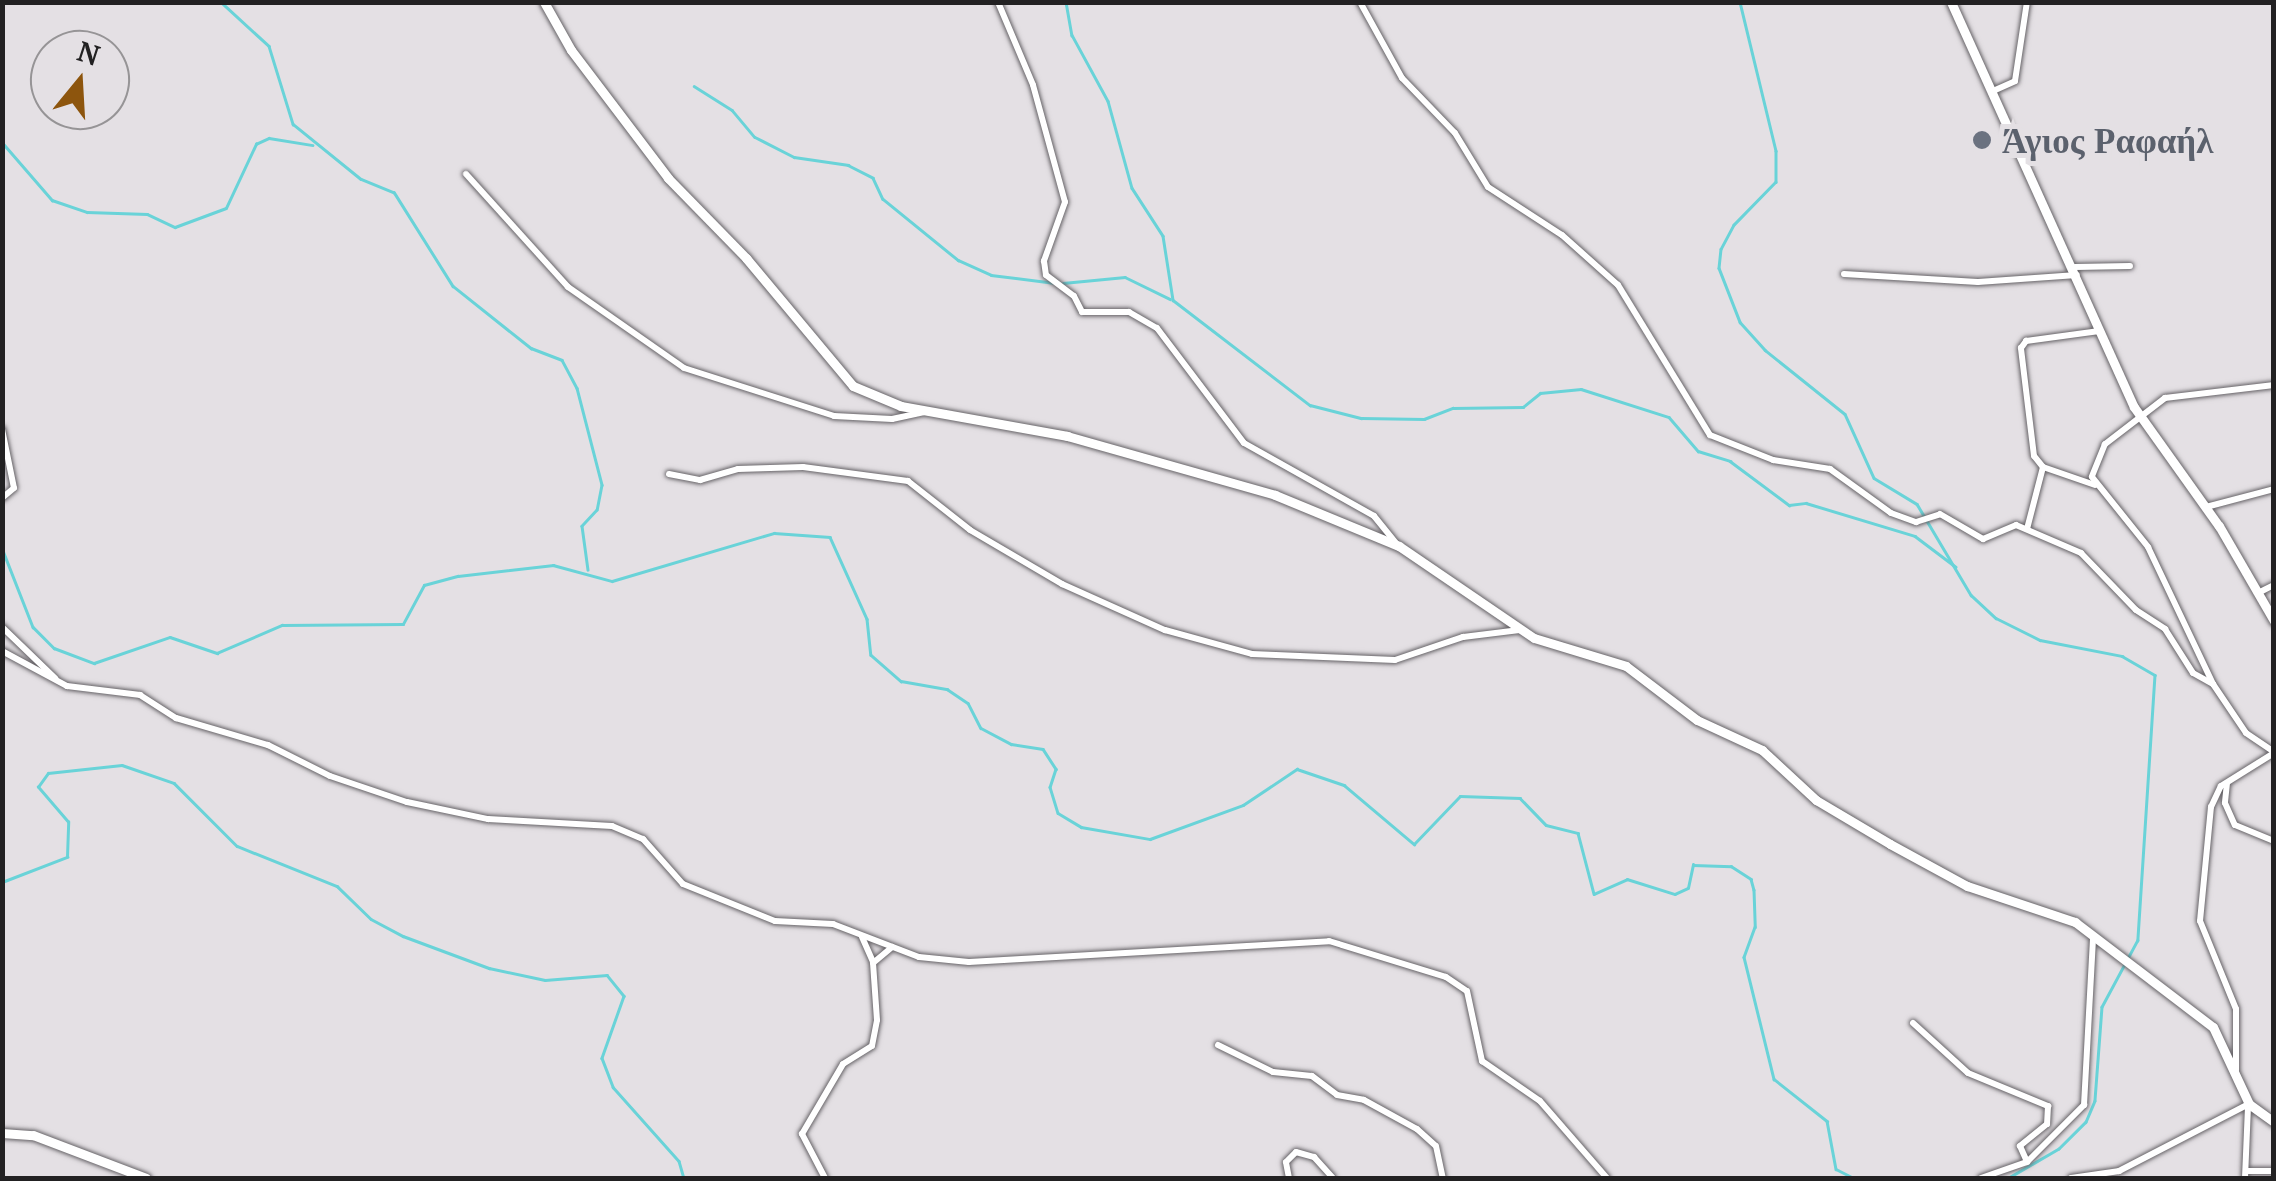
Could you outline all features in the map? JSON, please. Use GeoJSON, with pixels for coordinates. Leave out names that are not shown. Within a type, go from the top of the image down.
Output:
{"type":"FeatureCollection","features":[{"type":"Feature","properties":{"kind":"street"},"geometry":{"type":"LineString","coordinates":[[544,2],[628,128],[840,376],[870,396],[925,412],[1051,433],[1275,495],[1399,546],[1521,630],[1557,648],[1626,666],[1697,720],[1762,750],[1816,800],[1858,826],[1967,886],[2058,913],[2108,946],[2212,1027],[2236,1070],[2249,1104],[2246,1175],[2274,1171]]}},
{"type":"Feature","properties":{"kind":"street"},"geometry":{"type":"LineString","coordinates":[[998,2],[1033,84],[1065,202],[1044,261],[1046,275],[1074,296],[1082,312],[1129,312],[1157,328],[1252,450],[1374,516],[1399,546]]}},
{"type":"Feature","properties":{"kind":"street"},"geometry":{"type":"LineString","coordinates":[[1360,2],[1402,78],[1455,133],[1488,187],[1562,235],[1618,285],[1710,435],[1773,460],[1830,468],[1891,513],[1916,522],[1940,514],[1983,539],[2008,526],[2027,529],[2090,559],[2133,607],[2166,630],[2193,672],[2213,684]]}},
{"type":"Feature","properties":{"kind":"street"},"geometry":{"type":"LineString","coordinates":[[1951,2],[2142,416],[2206,507],[2274,622]]}},
{"type":"Feature","properties":{"kind":"street"},"geometry":{"type":"LineString","coordinates":[[1993,91],[2015,81],[2027,2]]}},
{"type":"Feature","properties":{"kind":"street"},"geometry":{"type":"LineString","coordinates":[[466,174],[568,288],[684,368],[834,416],[892,419],[925,412]]}},
{"type":"Feature","properties":{"kind":"street"},"geometry":{"type":"LineString","coordinates":[[1844,274],[1978,282],[2130,266]]}},
{"type":"Feature","properties":{"kind":"street"},"geometry":{"type":"LineString","coordinates":[[2100,331],[2026,342],[2020,348],[2029,441],[2043,467],[2094,485],[2148,547],[2213,684],[2246,733],[2274,753],[2227,782],[2211,807],[2200,922],[2236,1008],[2236,1070]]}},
{"type":"Feature","properties":{"kind":"street"},"geometry":{"type":"LineString","coordinates":[[2094,485],[2101,448],[2174,394],[2274,385]]}},
{"type":"Feature","properties":{"kind":"street"},"geometry":{"type":"LineString","coordinates":[[2,429],[14,488],[2,498]]}},
{"type":"Feature","properties":{"kind":"street"},"geometry":{"type":"LineString","coordinates":[[669,474],[700,480],[738,469],[803,467],[908,481],[970,530],[1062,584],[1164,630],[1252,654],[1395,660],[1476,634],[1521,630]]}},
{"type":"Feature","properties":{"kind":"street"},"geometry":{"type":"LineString","coordinates":[[2027,529],[2043,467]]}},
{"type":"Feature","properties":{"kind":"street"},"geometry":{"type":"LineString","coordinates":[[2206,507],[2274,489]]}},
{"type":"Feature","properties":{"kind":"street"},"geometry":{"type":"LineString","coordinates":[[2258,593],[2274,585]]}},
{"type":"Feature","properties":{"kind":"street"},"geometry":{"type":"LineString","coordinates":[[2,627],[60,682]]}},
{"type":"Feature","properties":{"kind":"street"},"geometry":{"type":"LineString","coordinates":[[2,651],[60,682],[140,695],[176,718],[268,745],[343,781],[434,809],[488,820],[612,826],[643,840],[683,884],[775,921],[826,922],[919,958],[969,962],[1152,947],[1350,946],[1462,985],[1482,1061],[1540,1102],[1608,1178]]}},
{"type":"Feature","properties":{"kind":"street"},"geometry":{"type":"LineString","coordinates":[[2227,782],[2225,803],[2235,825],[2274,841]]}},
{"type":"Feature","properties":{"kind":"street"},"geometry":{"type":"LineString","coordinates":[[825,1178],[802,1134],[843,1064],[872,1046],[877,1020],[873,963],[862,936]]}},
{"type":"Feature","properties":{"kind":"street"},"geometry":{"type":"LineString","coordinates":[[1981,1178],[2027,1162],[2067,1127],[2087,1096],[2094,937]]}},
{"type":"Feature","properties":{"kind":"street"},"geometry":{"type":"LineString","coordinates":[[873,963],[893,947]]}},
{"type":"Feature","properties":{"kind":"street"},"geometry":{"type":"LineString","coordinates":[[1914,1023],[1968,1073],[2002,1082],[2048,1106],[2047,1124],[2020,1146],[2027,1162]]}},
{"type":"Feature","properties":{"kind":"street"},"geometry":{"type":"LineString","coordinates":[[1218,1044],[1273,1072],[1312,1076],[1337,1095],[1364,1100],[1416,1129],[1436,1146],[1443,1178]]}},
{"type":"Feature","properties":{"kind":"street"},"geometry":{"type":"LineString","coordinates":[[2249,1104],[2274,1122]]}},
{"type":"Feature","properties":{"kind":"street"},"geometry":{"type":"LineString","coordinates":[[2071,1178],[2119,1171],[2249,1104]]}},
{"type":"Feature","properties":{"kind":"street"},"geometry":{"type":"LineString","coordinates":[[2,1133],[33,1136],[146,1178]]}},
{"type":"Feature","properties":{"kind":"street"},"geometry":{"type":"LineString","coordinates":[[1288,1178],[1286,1162],[1296,1152],[1314,1157],[1333,1178]]}},
{"type":"Feature","properties":{"kind":"waterway"},"geometry":{"type":"LineString","coordinates":[[221,2],[269,46],[293,124],[361,179],[394,192],[453,286],[531,348],[562,360],[577,388],[602,485],[597,510],[582,526],[588,570]]}},
{"type":"Feature","properties":{"kind":"waterway"},"geometry":{"type":"LineString","coordinates":[[1066,2],[1072,35],[1108,101],[1132,188],[1163,236],[1173,300],[1310,405],[1361,418],[1424,419],[1453,408],[1523,407],[1540,393],[1581,389],[1669,417],[1698,451],[1730,461],[1789,505],[1806,503],[1915,536],[1956,567]]}},
{"type":"Feature","properties":{"kind":"waterway"},"geometry":{"type":"LineString","coordinates":[[1740,2],[1776,151],[1776,182],[1734,225],[1721,249],[1719,268],[1740,322],[1765,350],[1845,414],[1874,478],[1917,504],[1971,595],[1996,618],[2040,640],[2122,656],[2155,675],[2138,940],[2102,1007],[2095,1101],[2086,1122],[2059,1149],[2009,1178]]}},
{"type":"Feature","properties":{"kind":"waterway"},"geometry":{"type":"LineString","coordinates":[[694,86],[732,110],[755,137],[794,157],[848,165],[873,178],[883,199],[958,260],[991,275],[1055,283]]}},
{"type":"Feature","properties":{"kind":"waterway"},"geometry":{"type":"LineString","coordinates":[[2,142],[52,200],[87,212],[147,214],[175,227],[226,208],[256,144],[269,138],[312,145]]}},
{"type":"Feature","properties":{"kind":"waterway"},"geometry":{"type":"LineString","coordinates":[[1063,283],[1125,277],[1170,299]]}},
{"type":"Feature","properties":{"kind":"waterway"},"geometry":{"type":"LineString","coordinates":[[2,548],[33,627],[54,648],[94,663],[170,637],[217,653],[282,625],[403,624],[424,585],[458,576],[553,565],[612,581],[774,533],[830,537],[867,619],[871,655],[901,681],[947,689],[968,703],[981,728],[1011,744],[1043,749],[1056,769],[1050,787],[1058,813],[1081,827],[1150,839],[1243,805],[1297,769],[1344,785],[1414,844],[1460,796],[1520,798],[1546,825],[1578,833],[1594,894],[1627,879],[1675,894],[1688,888],[1693,865],[1731,866],[1751,879],[1754,890],[1755,927],[1744,957],[1774,1079],[1827,1121],[1836,1169],[1854,1178]]}},
{"type":"Feature","properties":{"kind":"waterway"},"geometry":{"type":"LineString","coordinates":[[2,882],[67,857],[68,822],[38,787],[48,773],[122,765],[174,783],[237,846],[337,886],[371,919],[403,936],[489,968],[545,980],[607,975],[624,996],[602,1058],[613,1087],[679,1161],[684,1178]]}},
{"type":"Feature","properties":{"kind":"place","name":"Άγιος Ραφαήλ"},"geometry":{"type":"Point","coordinates":[1982,140]}}]}
